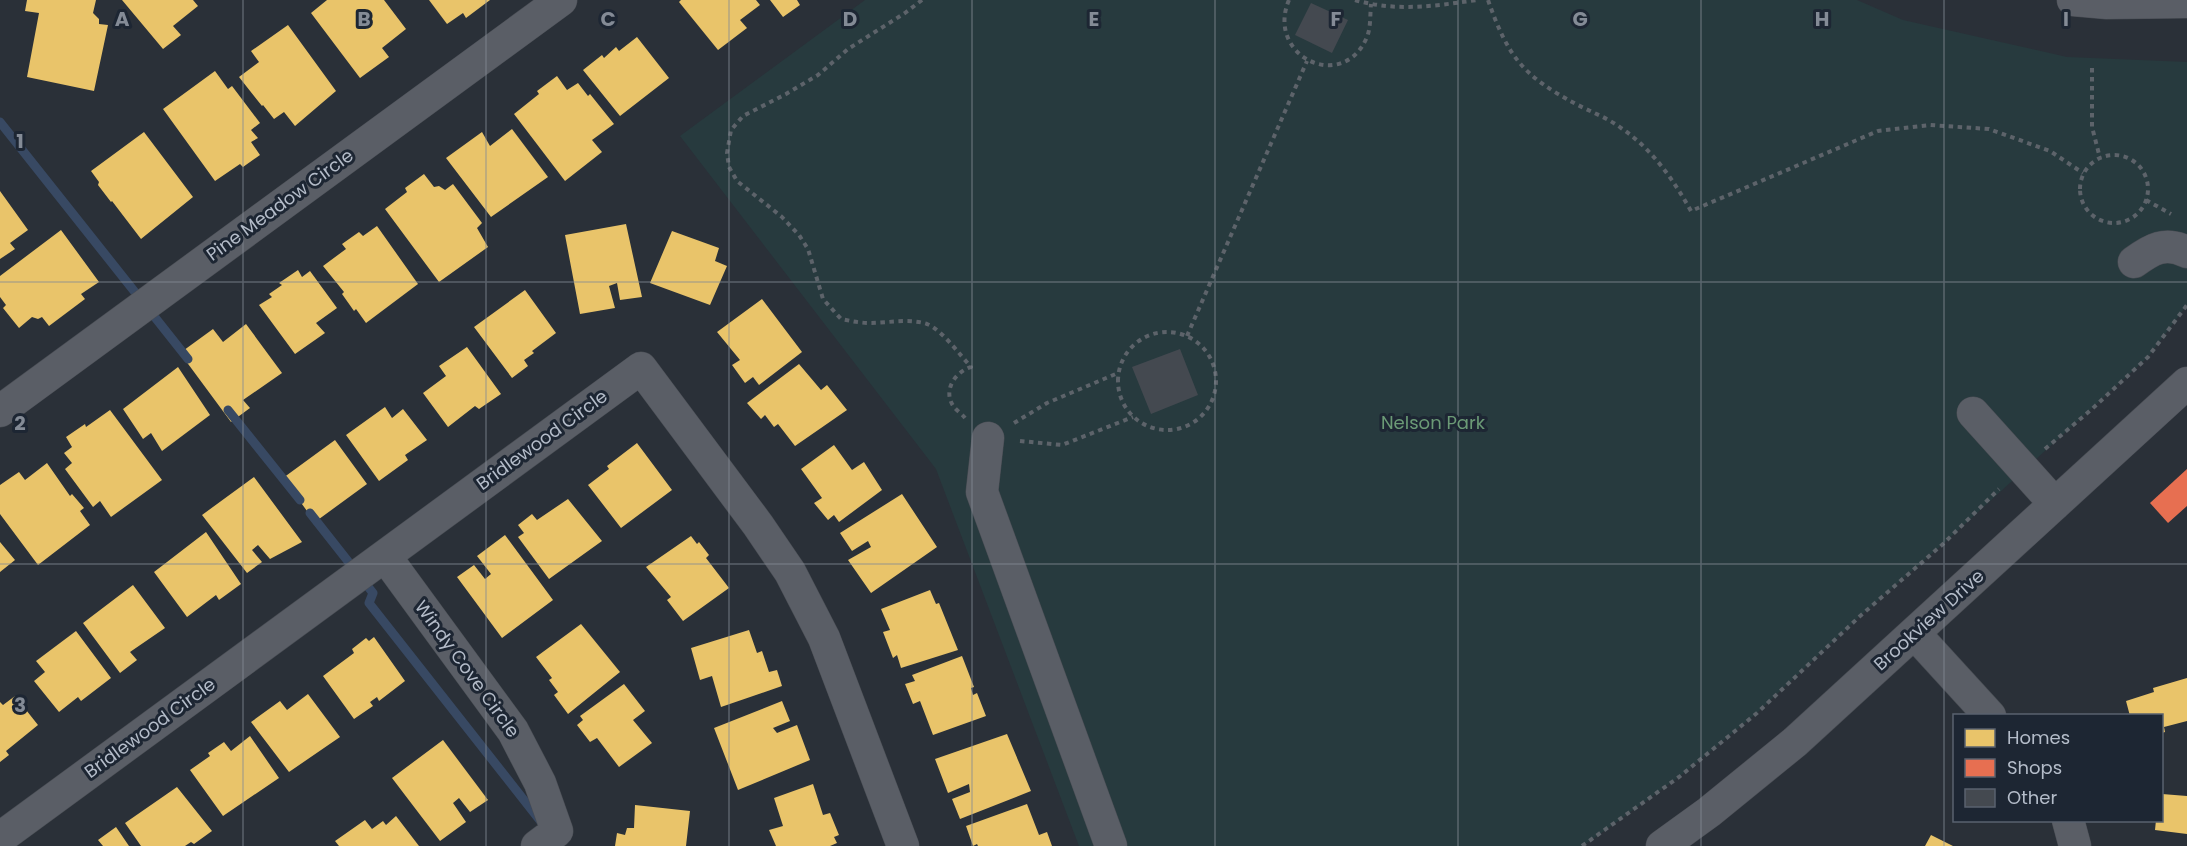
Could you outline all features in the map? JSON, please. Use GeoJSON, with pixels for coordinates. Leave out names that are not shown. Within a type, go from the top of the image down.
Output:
{"type":"FeatureCollection","features":[{"type":"Feature","properties":{"kind":"street","name":"Pine Meadow Circle"},"geometry":{"type":"LineString","coordinates":[[3,403],[561,0]]}},
{"type":"Feature","properties":{"kind":"street"},"geometry":{"type":"LineString","coordinates":[[2073,0],[2107,3],[2187,2]]}},
{"type":"Feature","properties":{"kind":"street"},"geometry":{"type":"LineString","coordinates":[[2134,262],[2152,249],[2178,247],[2187,252]]}},
{"type":"Feature","properties":{"kind":"street","name":"Bridlewood Circle"},"geometry":{"type":"LineString","coordinates":[[0,838],[641,368],[758,525],[790,572],[824,638],[903,846]]}},
{"type":"Feature","properties":{"kind":"street","name":"Brookview Drive"},"geometry":{"type":"LineString","coordinates":[[1662,846],[1709,812],[1795,742],[2187,383]]}},
{"type":"Feature","properties":{"kind":"street"},"geometry":{"type":"LineString","coordinates":[[1973,413],[2055,504]]}},
{"type":"Feature","properties":{"kind":"street"},"geometry":{"type":"LineString","coordinates":[[988,438],[982,492],[1112,846]]}},
{"type":"Feature","properties":{"kind":"street","name":"Windy Cove Circle"},"geometry":{"type":"LineString","coordinates":[[385,556],[513,731],[540,783],[557,831],[537,846]]}},
{"type":"Feature","properties":{"kind":"street"},"geometry":{"type":"LineString","coordinates":[[1915,634],[1988,714]]}},
{"type":"Feature","properties":{"kind":"street"},"geometry":{"type":"LineString","coordinates":[[2069,822],[2075,846]]}},
{"type":"Feature","properties":{"kind":"path"},"geometry":{"type":"LineString","coordinates":[[922,0],[848,49],[818,75],[743,116],[730,130],[727,153],[729,167],[737,181],[782,217],[799,235],[808,249],[823,299],[842,320],[926,324],[936,330],[961,356],[971,367],[962,370],[951,383],[949,398],[954,407],[988,438],[1062,445],[1134,417]]}},
{"type":"Feature","properties":{"kind":"path"},"geometry":{"type":"LineString","coordinates":[[1289,0],[1284,23],[1288,39],[1307,61],[1319,65],[1340,64],[1357,54],[1368,35],[1371,4]]}},
{"type":"Feature","properties":{"kind":"path"},"geometry":{"type":"LineString","coordinates":[[1355,0],[1391,8],[1426,8],[1477,0]]}},
{"type":"Feature","properties":{"kind":"path"},"geometry":{"type":"LineString","coordinates":[[1488,0],[1499,31],[1516,60],[1538,82],[1621,128],[1654,156],[1691,211],[1878,131],[1930,125],[1989,129],[2050,151],[2084,173]]}},
{"type":"Feature","properties":{"kind":"path"},"geometry":{"type":"LineString","coordinates":[[1187,336],[1307,61]]}},
{"type":"Feature","properties":{"kind":"path"},"geometry":{"type":"LineString","coordinates":[[2092,68],[2092,127],[2100,158]]}},
{"type":"Feature","properties":{"kind":"path"},"geometry":{"type":"LineString","coordinates":[[2122,155],[2141,167],[2147,177],[2146,200],[2141,210],[2133,217],[2111,223],[2091,214],[2084,205],[2080,195],[2080,183],[2090,164],[2100,158],[2122,155]]}},
{"type":"Feature","properties":{"kind":"path"},"geometry":{"type":"LineString","coordinates":[[2146,200],[2177,217]]}},
{"type":"Feature","properties":{"kind":"path"},"geometry":{"type":"LineString","coordinates":[[1582,846],[1679,777],[1757,713],[1858,617],[1943,544],[1994,493],[2092,409],[2148,357],[2187,304]]}},
{"type":"Feature","properties":{"kind":"path"},"geometry":{"type":"LineString","coordinates":[[1173,332],[1187,336],[1210,356],[1215,371],[1216,386],[1212,401],[1203,414],[1191,424],[1177,429],[1161,430],[1146,426],[1124,405],[1118,389],[1118,374],[1123,359],[1143,338],[1158,333],[1173,332]]}},
{"type":"Feature","properties":{"kind":"path"},"geometry":{"type":"LineString","coordinates":[[988,438],[1047,403],[1118,374]]}},
{"type":"Feature","properties":{"kind":"green space","name":"Nelson Park"},"geometry":{"type":"Polygon","coordinates":[[[865,0],[1857,0],[1903,20],[2067,57],[2187,62],[2187,305],[2148,357],[1943,544],[1859,617],[1757,713],[1679,777],[1582,846],[1079,846],[936,469],[680,136],[865,0]]]}},
{"type":"Feature","properties":{"kind":"building: Homes"},"geometry":{"type":"Polygon","coordinates":[[[27,0],[96,0],[93,13],[99,19],[99,24],[108,25],[94,91],[27,77],[39,13],[25,11],[27,0]]]}},
{"type":"Feature","properties":{"kind":"building: Homes"},"geometry":{"type":"Polygon","coordinates":[[[122,0],[193,0],[198,6],[173,26],[181,35],[163,49],[122,0]]]}},
{"type":"Feature","properties":{"kind":"building: Homes"},"geometry":{"type":"Polygon","coordinates":[[[327,0],[384,0],[406,29],[382,48],[389,57],[360,78],[311,13],[327,0]]]}},
{"type":"Feature","properties":{"kind":"building: Homes"},"geometry":{"type":"Polygon","coordinates":[[[429,0],[490,0],[466,18],[463,13],[447,24],[429,0]]]}},
{"type":"Feature","properties":{"kind":"building: Homes"},"geometry":{"type":"Polygon","coordinates":[[[681,0],[756,0],[760,5],[740,20],[747,28],[718,50],[679,2],[681,0]]]}},
{"type":"Feature","properties":{"kind":"building: Homes"},"geometry":{"type":"Polygon","coordinates":[[[770,0],[797,0],[800,5],[783,17],[770,0]]]}},
{"type":"Feature","properties":{"kind":"building: Homes"},"geometry":{"type":"Polygon","coordinates":[[[288,25],[336,91],[295,126],[284,112],[274,119],[239,77],[259,62],[251,51],[288,25]]]}},
{"type":"Feature","properties":{"kind":"building: Homes"},"geometry":{"type":"Polygon","coordinates":[[[637,37],[669,78],[620,116],[583,70],[602,55],[604,58],[616,47],[619,51],[637,37]]]}},
{"type":"Feature","properties":{"kind":"building: Homes"},"geometry":{"type":"Polygon","coordinates":[[[215,71],[228,89],[232,86],[260,123],[251,130],[258,138],[251,142],[260,155],[243,167],[240,164],[215,181],[163,109],[215,71]]]}},
{"type":"Feature","properties":{"kind":"building: Homes"},"geometry":{"type":"Polygon","coordinates":[[[557,76],[567,90],[578,83],[614,124],[592,140],[602,152],[565,181],[514,114],[539,94],[537,91],[557,76]]]}},
{"type":"Feature","properties":{"kind":"building: Homes"},"geometry":{"type":"Polygon","coordinates":[[[512,129],[548,177],[491,217],[446,158],[482,132],[490,146],[512,129]]]}},
{"type":"Feature","properties":{"kind":"building: Homes"},"geometry":{"type":"Polygon","coordinates":[[[144,132],[193,197],[141,239],[98,185],[99,182],[91,171],[144,132]]]}},
{"type":"Feature","properties":{"kind":"building: Homes"},"geometry":{"type":"Polygon","coordinates":[[[424,174],[434,187],[439,186],[445,190],[453,184],[482,223],[477,228],[488,247],[439,282],[385,209],[407,192],[405,188],[424,174]]]}},
{"type":"Feature","properties":{"kind":"building: Homes"},"geometry":{"type":"Polygon","coordinates":[[[0,191],[28,230],[10,243],[15,249],[0,259],[0,191]]]}},
{"type":"Feature","properties":{"kind":"building: Homes"},"geometry":{"type":"Polygon","coordinates":[[[626,224],[642,297],[620,300],[617,283],[609,286],[615,308],[580,314],[565,235],[626,224]]]}},
{"type":"Feature","properties":{"kind":"building: Homes"},"geometry":{"type":"Polygon","coordinates":[[[377,226],[418,284],[366,323],[356,309],[354,311],[342,294],[344,292],[323,266],[346,249],[342,244],[359,232],[363,236],[377,226]]]}},
{"type":"Feature","properties":{"kind":"building: Homes"},"geometry":{"type":"Polygon","coordinates":[[[61,230],[99,282],[81,294],[85,299],[49,326],[42,317],[38,319],[32,317],[19,328],[3,308],[6,305],[0,297],[0,276],[61,230]]]}},
{"type":"Feature","properties":{"kind":"building: Homes"},"geometry":{"type":"Polygon","coordinates":[[[672,231],[719,248],[715,261],[727,266],[710,305],[650,283],[672,231]]]}},
{"type":"Feature","properties":{"kind":"building: Homes"},"geometry":{"type":"Polygon","coordinates":[[[298,270],[302,277],[310,271],[337,308],[316,323],[325,333],[295,354],[259,305],[272,297],[269,294],[282,285],[279,283],[298,270]]]}},
{"type":"Feature","properties":{"kind":"building: Homes"},"geometry":{"type":"Polygon","coordinates":[[[525,290],[556,333],[532,351],[534,353],[524,360],[528,366],[512,378],[474,327],[525,290]]]}},
{"type":"Feature","properties":{"kind":"building: Homes"},"geometry":{"type":"Polygon","coordinates":[[[762,299],[802,352],[759,385],[753,377],[745,383],[732,365],[740,360],[717,332],[762,299]]]}},
{"type":"Feature","properties":{"kind":"building: Homes"},"geometry":{"type":"Polygon","coordinates":[[[246,324],[282,373],[243,400],[250,408],[231,422],[180,353],[213,329],[223,342],[246,324]]]}},
{"type":"Feature","properties":{"kind":"building: Homes"},"geometry":{"type":"Polygon","coordinates":[[[467,347],[501,394],[479,409],[475,406],[448,427],[423,393],[446,376],[439,366],[467,347]]]}},
{"type":"Feature","properties":{"kind":"building: Homes"},"geometry":{"type":"Polygon","coordinates":[[[799,364],[821,390],[827,385],[847,410],[795,446],[778,424],[774,427],[765,415],[761,419],[747,403],[799,364]]]}},
{"type":"Feature","properties":{"kind":"building: Homes"},"geometry":{"type":"Polygon","coordinates":[[[178,367],[210,415],[162,451],[151,433],[143,439],[123,409],[178,367]]]}},
{"type":"Feature","properties":{"kind":"building: Homes"},"geometry":{"type":"Polygon","coordinates":[[[385,407],[392,418],[403,409],[427,440],[405,455],[408,460],[379,481],[346,435],[385,407]]]}},
{"type":"Feature","properties":{"kind":"building: Homes"},"geometry":{"type":"Polygon","coordinates":[[[110,410],[162,480],[111,517],[100,501],[93,507],[65,469],[72,463],[64,453],[72,447],[66,437],[85,424],[86,427],[110,410]]]}},
{"type":"Feature","properties":{"kind":"building: Homes"},"geometry":{"type":"Polygon","coordinates":[[[335,440],[367,484],[315,522],[283,478],[335,440]]]}},
{"type":"Feature","properties":{"kind":"building: Homes"},"geometry":{"type":"Polygon","coordinates":[[[637,443],[672,490],[621,528],[588,485],[609,469],[607,466],[637,443]]]}},
{"type":"Feature","properties":{"kind":"building: Homes"},"geometry":{"type":"Polygon","coordinates":[[[834,445],[852,470],[864,462],[882,490],[839,522],[834,515],[828,520],[814,503],[822,498],[801,469],[834,445]]]}},
{"type":"Feature","properties":{"kind":"building: Homes"},"geometry":{"type":"Polygon","coordinates":[[[47,463],[70,496],[72,494],[84,508],[80,511],[90,525],[38,565],[0,514],[0,485],[19,472],[25,480],[47,463]]]}},
{"type":"Feature","properties":{"kind":"building: Homes"},"geometry":{"type":"Polygon","coordinates":[[[254,477],[302,542],[270,559],[258,545],[252,550],[262,562],[247,573],[202,515],[254,477]]]}},
{"type":"Feature","properties":{"kind":"building: Homes"},"geometry":{"type":"Polygon","coordinates":[[[902,494],[937,547],[871,593],[848,560],[871,547],[868,541],[852,551],[840,533],[902,494]]]}},
{"type":"Feature","properties":{"kind":"building: Homes"},"geometry":{"type":"Polygon","coordinates":[[[568,499],[602,541],[549,579],[518,537],[524,533],[518,525],[532,514],[537,520],[568,499]]]}},
{"type":"Feature","properties":{"kind":"building: Homes"},"geometry":{"type":"Polygon","coordinates":[[[206,532],[241,584],[219,600],[216,595],[187,617],[154,572],[206,532]]]}},
{"type":"Feature","properties":{"kind":"building: Homes"},"geometry":{"type":"Polygon","coordinates":[[[505,535],[553,600],[502,638],[457,577],[474,565],[485,579],[491,574],[477,556],[505,535]]]}},
{"type":"Feature","properties":{"kind":"building: Homes"},"geometry":{"type":"Polygon","coordinates":[[[691,536],[709,555],[706,558],[729,588],[683,621],[667,600],[671,597],[646,567],[691,536]]]}},
{"type":"Feature","properties":{"kind":"building: Homes"},"geometry":{"type":"Polygon","coordinates":[[[0,542],[15,560],[0,572],[0,542]]]}},
{"type":"Feature","properties":{"kind":"building: Homes"},"geometry":{"type":"Polygon","coordinates":[[[133,585],[165,628],[130,652],[137,660],[120,673],[83,623],[133,585]]]}},
{"type":"Feature","properties":{"kind":"building: Homes"},"geometry":{"type":"Polygon","coordinates":[[[930,590],[936,604],[939,603],[958,650],[901,668],[897,655],[893,658],[883,632],[890,630],[881,609],[930,590]]]}},
{"type":"Feature","properties":{"kind":"building: Homes"},"geometry":{"type":"Polygon","coordinates":[[[581,624],[620,672],[568,714],[554,695],[558,692],[549,680],[552,678],[536,657],[581,624]]]}},
{"type":"Feature","properties":{"kind":"building: Homes"},"geometry":{"type":"Polygon","coordinates":[[[749,630],[757,653],[762,651],[769,672],[777,670],[782,686],[721,707],[712,676],[700,680],[691,648],[749,630]]]}},
{"type":"Feature","properties":{"kind":"building: Homes"},"geometry":{"type":"Polygon","coordinates":[[[76,631],[111,678],[81,701],[78,697],[59,712],[34,681],[45,672],[36,661],[76,631]]]}},
{"type":"Feature","properties":{"kind":"building: Homes"},"geometry":{"type":"Polygon","coordinates":[[[374,637],[405,681],[379,701],[377,697],[370,702],[373,706],[354,719],[323,676],[354,653],[352,649],[366,638],[369,641],[374,637]]]}},
{"type":"Feature","properties":{"kind":"building: Homes"},"geometry":{"type":"Polygon","coordinates":[[[962,656],[974,687],[971,688],[973,695],[977,693],[986,716],[933,735],[920,701],[913,704],[905,684],[915,681],[912,675],[962,656]]]}},
{"type":"Feature","properties":{"kind":"building: Homes"},"geometry":{"type":"Polygon","coordinates":[[[2187,678],[2187,721],[2164,727],[2165,732],[2163,733],[2163,714],[2129,714],[2126,701],[2154,692],[2153,688],[2187,678]]]}},
{"type":"Feature","properties":{"kind":"building: Homes"},"geometry":{"type":"Polygon","coordinates":[[[624,684],[645,711],[633,720],[652,743],[619,767],[597,738],[590,742],[577,725],[583,720],[580,716],[624,684]]]}},
{"type":"Feature","properties":{"kind":"building: Homes"},"geometry":{"type":"Polygon","coordinates":[[[308,694],[340,737],[289,772],[251,722],[280,701],[287,710],[308,694]]]}},
{"type":"Feature","properties":{"kind":"building: Homes"},"geometry":{"type":"Polygon","coordinates":[[[15,696],[38,725],[6,751],[9,755],[0,762],[0,702],[3,705],[15,696]]]}},
{"type":"Feature","properties":{"kind":"building: Homes"},"geometry":{"type":"Polygon","coordinates":[[[782,701],[790,721],[773,728],[777,733],[797,725],[810,760],[738,790],[714,728],[782,701]]]}},
{"type":"Feature","properties":{"kind":"building: Homes"},"geometry":{"type":"Polygon","coordinates":[[[1007,734],[1031,791],[960,819],[952,799],[970,792],[969,784],[948,793],[935,759],[1007,734]]]}},
{"type":"Feature","properties":{"kind":"building: Homes"},"geometry":{"type":"Polygon","coordinates":[[[250,736],[279,778],[223,816],[190,770],[210,756],[208,753],[224,742],[231,751],[250,736]]]}},
{"type":"Feature","properties":{"kind":"building: Homes"},"geometry":{"type":"Polygon","coordinates":[[[443,740],[488,800],[470,812],[459,798],[453,803],[466,822],[440,841],[392,778],[443,740]]]}},
{"type":"Feature","properties":{"kind":"building: Homes"},"geometry":{"type":"Polygon","coordinates":[[[813,784],[823,815],[830,813],[839,835],[834,837],[837,843],[830,846],[776,846],[769,830],[783,826],[774,798],[813,784]]]}},
{"type":"Feature","properties":{"kind":"building: Homes"},"geometry":{"type":"Polygon","coordinates":[[[177,787],[212,831],[194,844],[191,842],[185,846],[141,846],[125,823],[177,787]]]}},
{"type":"Feature","properties":{"kind":"building: Homes"},"geometry":{"type":"Polygon","coordinates":[[[2163,794],[2187,796],[2187,834],[2155,830],[2156,822],[2163,822],[2163,794]]]}},
{"type":"Feature","properties":{"kind":"building: Homes"},"geometry":{"type":"Polygon","coordinates":[[[1027,804],[1039,835],[1047,832],[1052,846],[978,846],[977,844],[973,846],[966,826],[1027,804]]]}},
{"type":"Feature","properties":{"kind":"building: Homes"},"geometry":{"type":"Polygon","coordinates":[[[635,805],[690,811],[686,846],[615,846],[617,833],[625,835],[627,828],[634,828],[635,805]]]}},
{"type":"Feature","properties":{"kind":"building: Homes"},"geometry":{"type":"Polygon","coordinates":[[[396,816],[419,846],[339,846],[335,841],[365,820],[372,829],[383,821],[386,825],[396,816]]]}},
{"type":"Feature","properties":{"kind":"building: Homes"},"geometry":{"type":"Polygon","coordinates":[[[116,827],[129,846],[103,846],[98,840],[116,827]]]}},
{"type":"Feature","properties":{"kind":"building: Homes"},"geometry":{"type":"Polygon","coordinates":[[[1931,835],[1953,846],[1925,846],[1931,835]]]}},
{"type":"Feature","properties":{"kind":"building: Shops"},"geometry":{"type":"Polygon","coordinates":[[[2187,469],[2187,506],[2168,523],[2150,503],[2187,469]]]}},
{"type":"Feature","properties":{"kind":"building: Other"},"geometry":{"type":"Polygon","coordinates":[[[1311,3],[1348,20],[1332,53],[1295,35],[1311,3]]]}},
{"type":"Feature","properties":{"kind":"building: Other"},"geometry":{"type":"Polygon","coordinates":[[[1180,349],[1198,395],[1151,414],[1132,367],[1180,349]]]}},
{"type":"Feature","properties":{"kind":"waterway"},"geometry":{"type":"LineString","coordinates":[[0,122],[188,359]]}},
{"type":"Feature","properties":{"kind":"waterway"},"geometry":{"type":"LineString","coordinates":[[228,410],[300,500]]}},
{"type":"Feature","properties":{"kind":"waterway"},"geometry":{"type":"LineString","coordinates":[[310,513],[373,593],[369,603],[542,823]]}}]}
